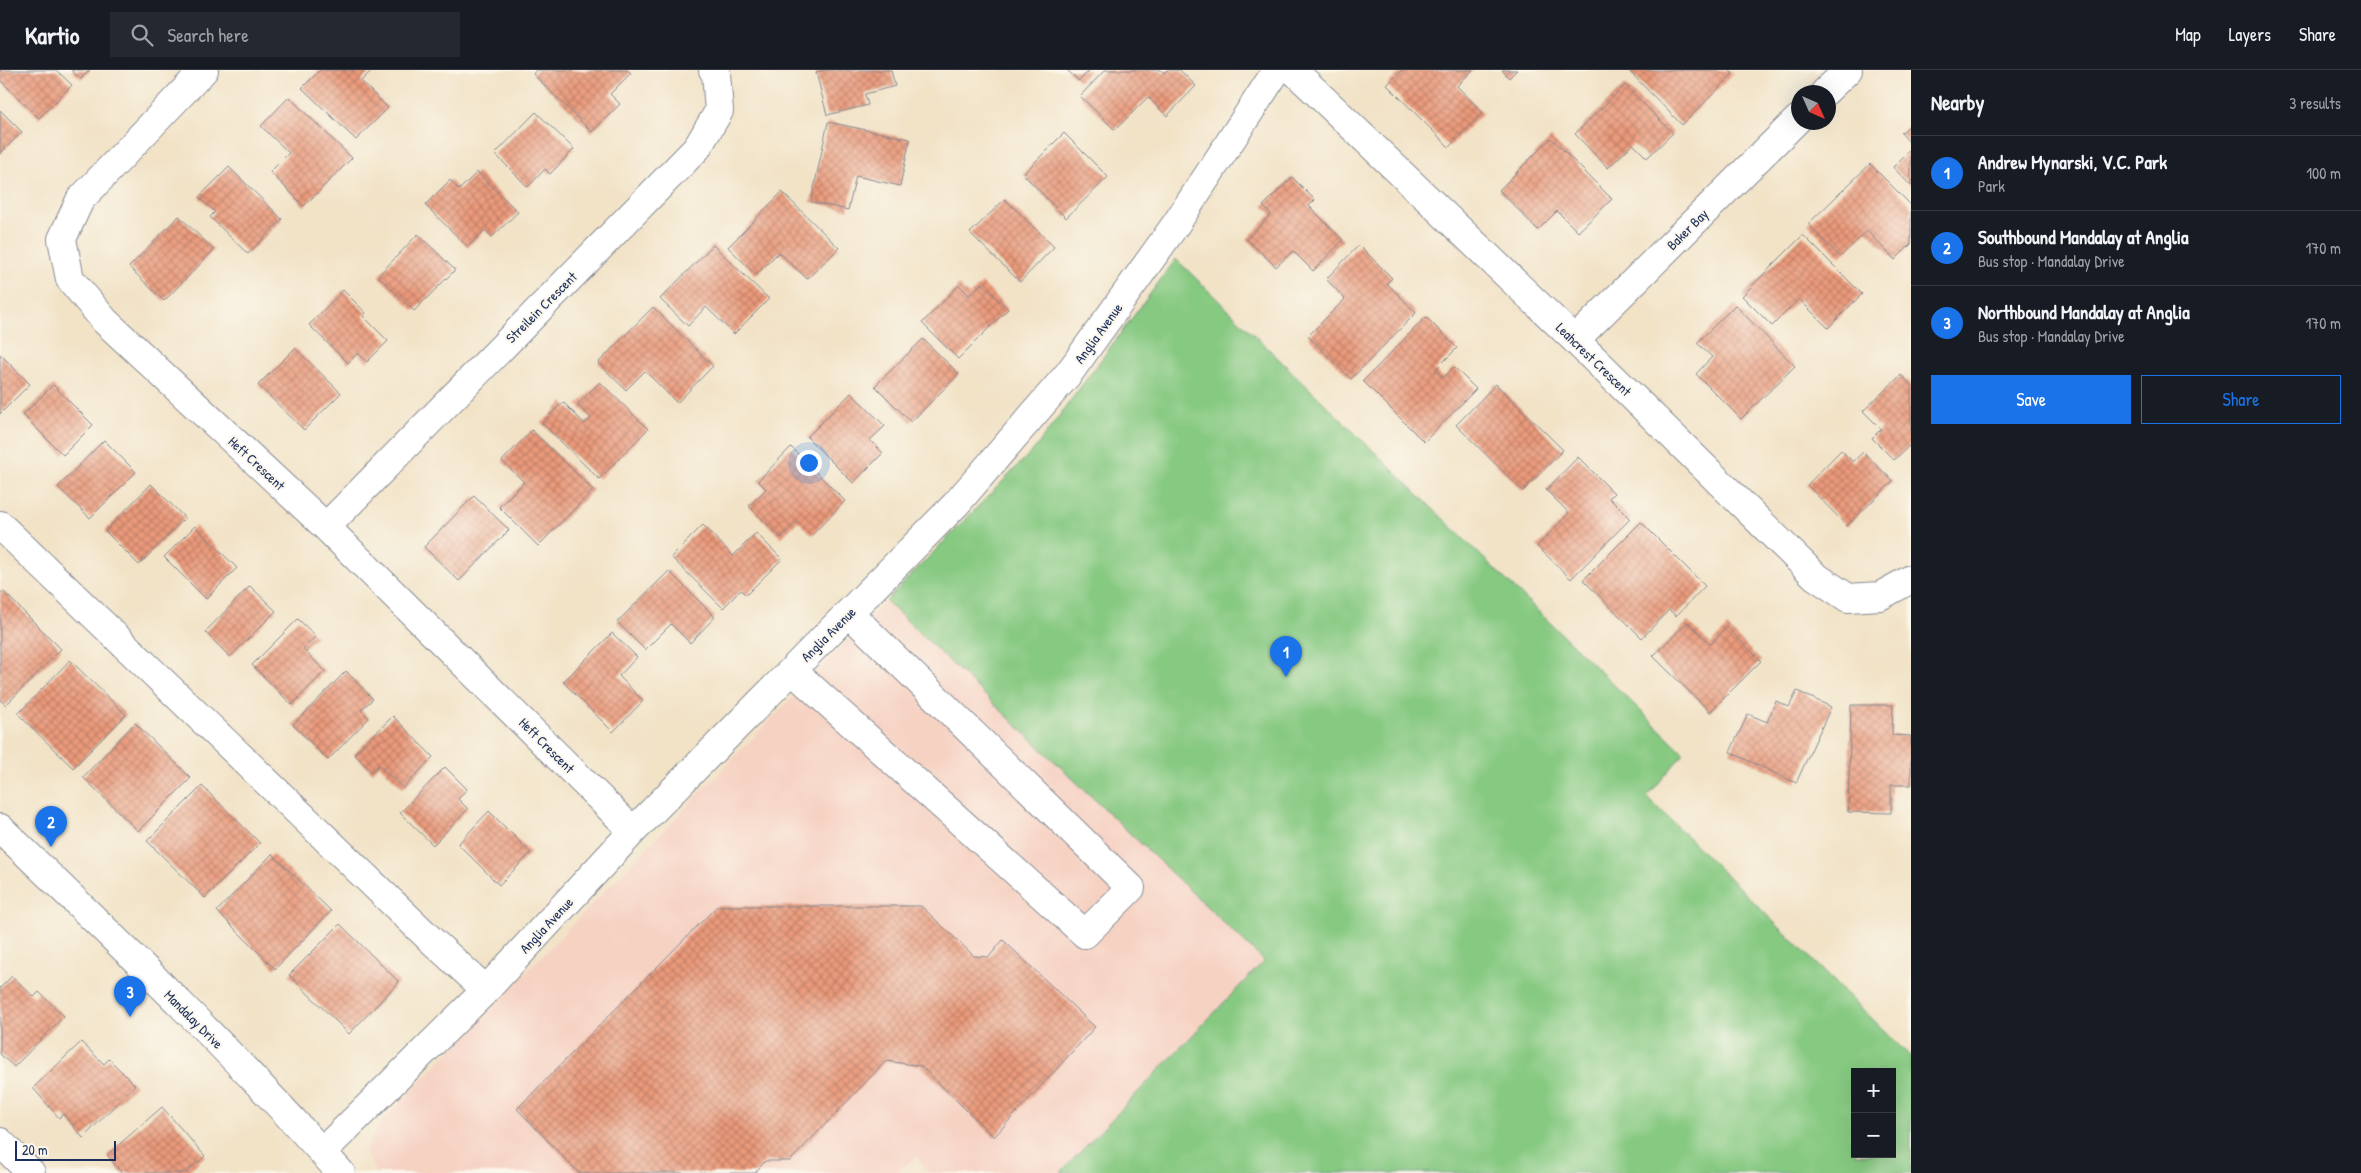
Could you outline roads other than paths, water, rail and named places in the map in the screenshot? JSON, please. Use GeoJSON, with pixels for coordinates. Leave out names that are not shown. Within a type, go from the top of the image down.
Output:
{"type":"FeatureCollection","features":[{"type":"Feature","properties":{"kind":"street","name":"Heft Crescent"},"geometry":{"type":"LineString","coordinates":[[204,70],[80,200],[62,239],[70,279],[105,321],[326,527],[633,831]]}},
{"type":"Feature","properties":{"kind":"street","name":"Streilein Crescent"},"geometry":{"type":"LineString","coordinates":[[326,527],[697,148],[719,111],[716,73],[713,70]]}},
{"type":"Feature","properties":{"kind":"street","name":"Anglia Avenue"},"geometry":{"type":"LineString","coordinates":[[322,1152],[486,990],[633,831],[956,504],[1069,373],[1176,224],[1277,70]]}},
{"type":"Feature","properties":{"kind":"street","name":"Leahcrest Crescent"},"geometry":{"type":"LineString","coordinates":[[1293,70],[1574,340],[1815,576],[1848,598],[1880,596],[1911,579]]}},
{"type":"Feature","properties":{"kind":"street"},"geometry":{"type":"LineString","coordinates":[[1832,85],[1848,70]]}},
{"type":"Feature","properties":{"kind":"street","name":"Baker Bay"},"geometry":{"type":"LineString","coordinates":[[1574,340],[1791,126]]}},
{"type":"Feature","properties":{"kind":"street"},"geometry":{"type":"LineString","coordinates":[[0,525],[429,938],[486,990]]}},
{"type":"Feature","properties":{"kind":"street"},"geometry":{"type":"LineString","coordinates":[[792,670],[1085,934],[1131,888],[849,613]]}},
{"type":"Feature","properties":{"kind":"street","name":"Mandalay Drive"},"geometry":{"type":"LineString","coordinates":[[0,828],[110,934],[264,1088],[340,1173]]}},
{"type":"Feature","properties":{"kind":"street"},"geometry":{"type":"LineString","coordinates":[[0,1142],[31,1173]]}},
{"type":"Feature","properties":{"kind":"place","name":"Andrew Mynarski, V.C. Park"},"geometry":{"type":"Point","coordinates":[1286,677]}},
{"type":"Feature","properties":{"kind":"place","name":"Southbound Mandalay at Anglia"},"geometry":{"type":"Point","coordinates":[51,847]}},
{"type":"Feature","properties":{"kind":"place","name":"Northbound Mandalay at Anglia"},"geometry":{"type":"Point","coordinates":[130,1017]}}]}
